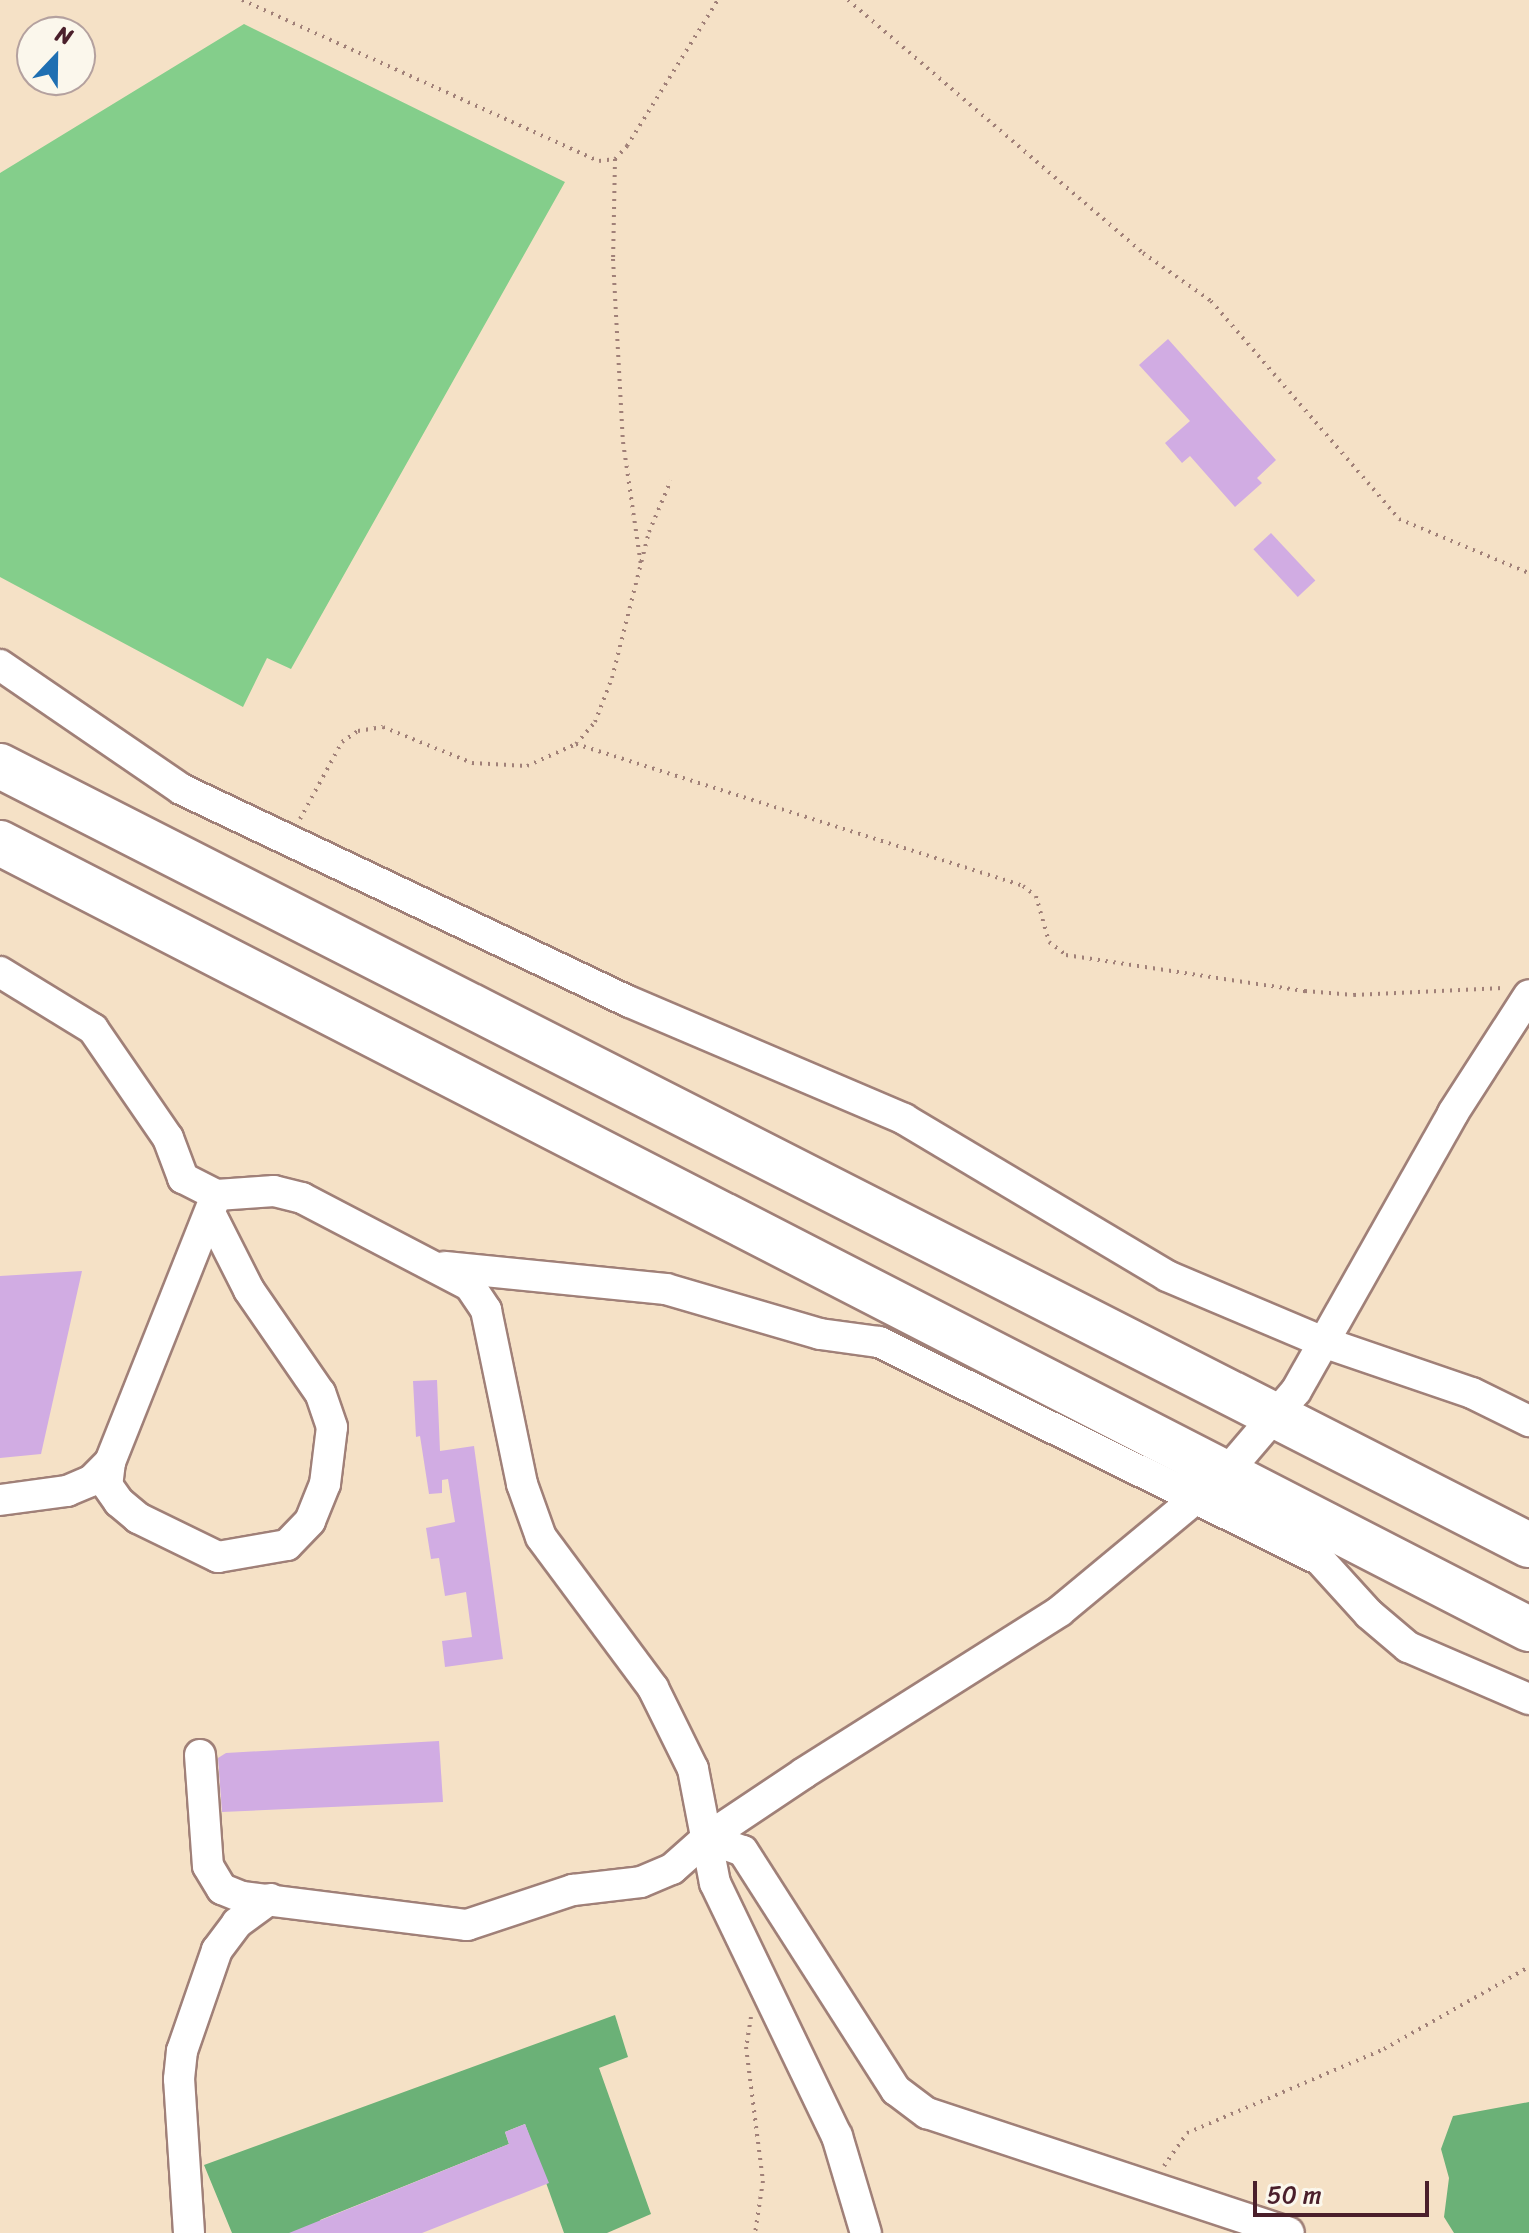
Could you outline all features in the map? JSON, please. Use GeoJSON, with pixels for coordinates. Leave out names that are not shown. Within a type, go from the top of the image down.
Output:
{"type":"FeatureCollection","features":[{"type":"Feature","properties":{"kind":"highway"},"geometry":{"type":"LineString","coordinates":[[0,766],[1529,1545]]}},
{"type":"Feature","properties":{"kind":"highway"},"geometry":{"type":"LineString","coordinates":[[0,843],[1212,1485],[1529,1629]]}},
{"type":"Feature","properties":{"kind":"street"},"geometry":{"type":"LineString","coordinates":[[0,665],[181,789],[630,1002],[904,1119],[1155,1269],[1323,1342],[1472,1393],[1529,1421]]}},
{"type":"Feature","properties":{"kind":"street"},"geometry":{"type":"LineString","coordinates":[[0,972],[93,1029],[168,1138],[183,1178],[213,1204],[249,1290],[320,1393],[332,1427],[325,1484],[310,1521],[287,1545],[218,1557],[138,1518],[119,1502],[107,1485],[110,1462],[213,1204]]}},
{"type":"Feature","properties":{"kind":"street"},"geometry":{"type":"LineString","coordinates":[[200,1755],[208,1866],[222,1889],[270,1899],[467,1925],[573,1890],[641,1882],[672,1869],[707,1838],[1060,1611],[1212,1485],[1276,1416],[1323,1342],[1522,991]]}},
{"type":"Feature","properties":{"kind":"street"},"geometry":{"type":"LineString","coordinates":[[213,1204],[274,1191],[302,1198],[470,1286],[486,1310],[522,1484],[541,1537],[653,1688],[693,1769],[715,1883],[837,2136],[866,2233]]}},
{"type":"Feature","properties":{"kind":"street"},"geometry":{"type":"LineString","coordinates":[[433,1266],[666,1289],[820,1334],[879,1342],[1212,1485],[1319,1559],[1408,1647],[1529,1699]]}},
{"type":"Feature","properties":{"kind":"street"},"geometry":{"type":"LineString","coordinates":[[0,1500],[67,1491],[91,1481],[110,1462]]}},
{"type":"Feature","properties":{"kind":"street"},"geometry":{"type":"LineString","coordinates":[[707,1838],[743,1851],[896,2090],[927,2113],[1151,2184],[1289,2233]]}},
{"type":"Feature","properties":{"kind":"street"},"geometry":{"type":"LineString","coordinates":[[189,2233],[179,2079],[182,2051],[217,1950],[237,1923],[270,1899]]}},
{"type":"Feature","properties":{"kind":"path"},"geometry":{"type":"LineString","coordinates":[[242,0],[599,161],[615,159]]}},
{"type":"Feature","properties":{"kind":"path"},"geometry":{"type":"LineString","coordinates":[[641,565],[623,442],[613,259],[615,159],[718,0]]}},
{"type":"Feature","properties":{"kind":"path"},"geometry":{"type":"LineString","coordinates":[[848,0],[1143,253],[1211,301],[1399,519],[1529,573]]}},
{"type":"Feature","properties":{"kind":"path"},"geometry":{"type":"LineString","coordinates":[[289,840],[342,742],[358,731],[383,727],[472,763],[527,766],[576,744],[595,722],[612,678],[641,565],[671,480]]}},
{"type":"Feature","properties":{"kind":"path"},"geometry":{"type":"LineString","coordinates":[[576,744],[1023,886],[1036,896],[1049,942],[1066,955],[1305,991],[1354,995],[1522,991]]}},
{"type":"Feature","properties":{"kind":"path"},"geometry":{"type":"LineString","coordinates":[[1151,2184],[1187,2133],[1384,2049],[1529,1967]]}},
{"type":"Feature","properties":{"kind":"path"},"geometry":{"type":"LineString","coordinates":[[755,2233],[763,2181],[746,2047],[758,1972]]}},
{"type":"Feature","properties":{"kind":"green space"},"geometry":{"type":"Polygon","coordinates":[[[244,24],[565,182],[291,669],[267,658],[243,707],[0,577],[0,173],[244,24]]]}},
{"type":"Feature","properties":{"kind":"green space"},"geometry":{"type":"Polygon","coordinates":[[[615,2015],[628,2057],[599,2068],[651,2214],[607,2233],[564,2233],[525,2124],[505,2132],[509,2144],[320,2220],[325,2233],[232,2233],[204,2165],[615,2015]]]}},
{"type":"Feature","properties":{"kind":"green space"},"geometry":{"type":"Polygon","coordinates":[[[1529,2102],[1529,2233],[1454,2233],[1444,2217],[1449,2178],[1441,2149],[1453,2116],[1529,2102]]]}},
{"type":"Feature","properties":{"kind":"building"},"geometry":{"type":"Polygon","coordinates":[[[1168,339],[1276,460],[1257,478],[1262,483],[1235,507],[1190,456],[1182,463],[1165,443],[1190,421],[1139,365],[1168,339]]]}},
{"type":"Feature","properties":{"kind":"building"},"geometry":{"type":"Polygon","coordinates":[[[1271,533],[1315,581],[1298,597],[1253,549],[1271,533]]]}},
{"type":"Feature","properties":{"kind":"building"},"geometry":{"type":"Polygon","coordinates":[[[82,1271],[41,1454],[0,1458],[0,1276],[82,1271]]]}},
{"type":"Feature","properties":{"kind":"building"},"geometry":{"type":"Polygon","coordinates":[[[437,1380],[440,1451],[474,1446],[503,1659],[445,1667],[442,1641],[472,1637],[466,1592],[445,1596],[439,1558],[431,1559],[426,1528],[455,1522],[448,1479],[442,1480],[442,1493],[429,1494],[420,1436],[416,1437],[413,1381],[437,1380]]]}},
{"type":"Feature","properties":{"kind":"building"},"geometry":{"type":"Polygon","coordinates":[[[439,1741],[443,1802],[222,1812],[218,1758],[226,1753],[439,1741]]]}},
{"type":"Feature","properties":{"kind":"building"},"geometry":{"type":"Polygon","coordinates":[[[525,2124],[549,2183],[422,2233],[289,2233],[509,2144],[505,2132],[525,2124]]]}}]}
